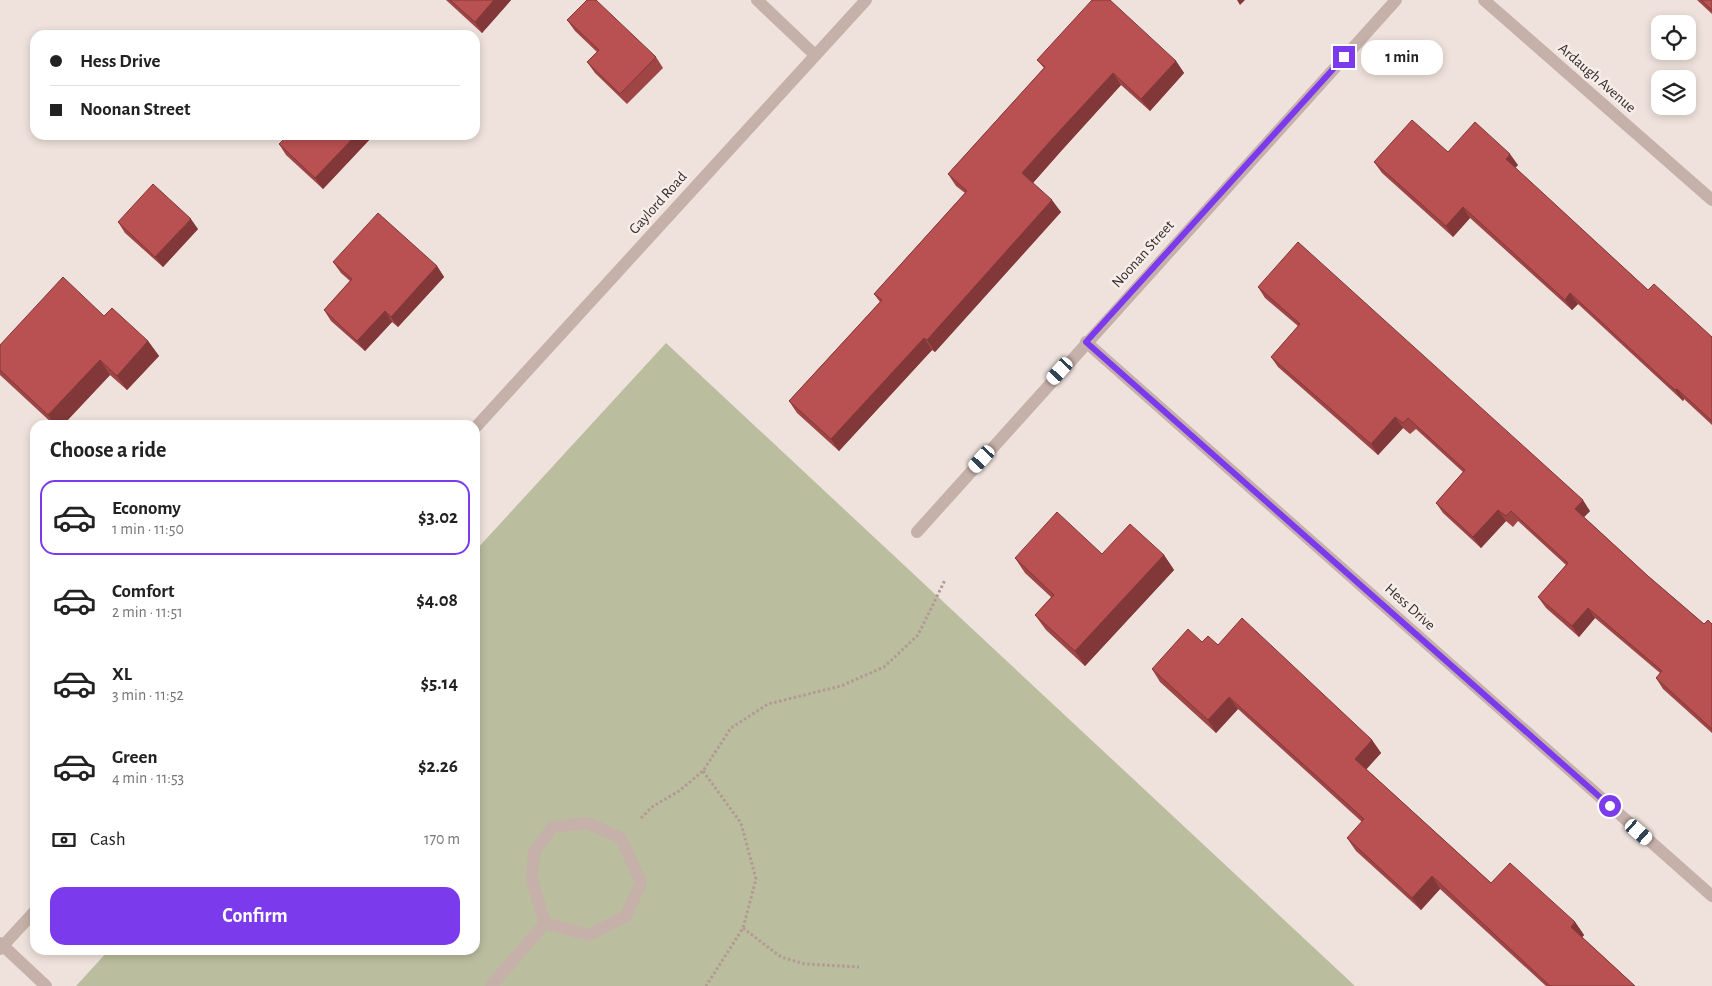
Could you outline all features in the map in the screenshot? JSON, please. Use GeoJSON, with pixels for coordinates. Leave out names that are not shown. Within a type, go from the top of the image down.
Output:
{"type":"FeatureCollection","features":[{"type":"Feature","properties":{"kind":"street"},"geometry":{"type":"LineString","coordinates":[[757,0],[815,55]]}},
{"type":"Feature","properties":{"kind":"street","name":"Gaylord Road"},"geometry":{"type":"LineString","coordinates":[[480,423],[866,0]]}},
{"type":"Feature","properties":{"kind":"street","name":"Noonan Street"},"geometry":{"type":"LineString","coordinates":[[917,532],[1086,342],[1396,0]]}},
{"type":"Feature","properties":{"kind":"street","name":"Ardaugh Avenue"},"geometry":{"type":"LineString","coordinates":[[1484,0],[1712,200]]}},
{"type":"Feature","properties":{"kind":"street","name":"Hess Drive"},"geometry":{"type":"LineString","coordinates":[[1086,342],[1712,896]]}},
{"type":"Feature","properties":{"kind":"street"},"geometry":{"type":"LineString","coordinates":[[587,823],[621,838],[641,882],[626,916],[589,935],[546,924],[532,880],[534,852],[553,827],[587,823]]}},
{"type":"Feature","properties":{"kind":"street"},"geometry":{"type":"LineString","coordinates":[[30,916],[1,946],[46,986]]}},
{"type":"Feature","properties":{"kind":"street"},"geometry":{"type":"LineString","coordinates":[[491,986],[546,924]]}},
{"type":"Feature","properties":{"kind":"path"},"geometry":{"type":"LineString","coordinates":[[621,838],[652,807],[679,791],[703,771],[731,728],[768,704],[841,686],[884,667],[918,635],[944,580]]}},
{"type":"Feature","properties":{"kind":"path"},"geometry":{"type":"LineString","coordinates":[[703,771],[742,823],[756,879],[743,928],[706,986]]}},
{"type":"Feature","properties":{"kind":"path"},"geometry":{"type":"LineString","coordinates":[[743,928],[782,957],[805,964],[859,967]]}},
{"type":"Feature","properties":{"kind":"green space"},"geometry":{"type":"Polygon","coordinates":[[[666,343],[1355,986],[76,986],[104,955],[480,955],[480,546],[666,343]]]}},
{"type":"Feature","properties":{"kind":"building"},"geometry":{"type":"Polygon","coordinates":[[[450,0],[494,0],[475,22],[450,0]]]}},
{"type":"Feature","properties":{"kind":"building"},"geometry":{"type":"Polygon","coordinates":[[[587,0],[596,0],[656,57],[620,94],[587,62],[599,50],[567,20],[587,0]]]}},
{"type":"Feature","properties":{"kind":"building"},"geometry":{"type":"Polygon","coordinates":[[[1092,0],[1110,0],[1176,61],[1141,99],[1113,73],[1053,138],[1022,173],[1052,200],[927,340],[924,338],[831,439],[789,401],[882,300],[874,294],[967,191],[948,174],[1045,67],[1037,60],[1092,0]]]}},
{"type":"Feature","properties":{"kind":"building"},"geometry":{"type":"Polygon","coordinates":[[[1701,0],[1712,0],[1712,10],[1701,0]]]}},
{"type":"Feature","properties":{"kind":"building"},"geometry":{"type":"Polygon","coordinates":[[[1412,120],[1448,152],[1475,122],[1510,154],[1506,159],[1648,290],[1654,284],[1712,337],[1712,421],[1677,389],[1675,390],[1570,293],[1565,300],[1463,207],[1446,226],[1374,162],[1412,120]]]}},
{"type":"Feature","properties":{"kind":"building"},"geometry":{"type":"Polygon","coordinates":[[[283,140],[351,140],[315,178],[279,144],[283,140]]]}},
{"type":"Feature","properties":{"kind":"building"},"geometry":{"type":"Polygon","coordinates":[[[153,184],[191,219],[155,257],[118,222],[153,184]]]}},
{"type":"Feature","properties":{"kind":"building"},"geometry":{"type":"Polygon","coordinates":[[[378,213],[437,266],[391,317],[385,311],[357,341],[324,310],[352,279],[333,262],[378,213]]]}},
{"type":"Feature","properties":{"kind":"building"},"geometry":{"type":"Polygon","coordinates":[[[1298,242],[1583,500],[1575,509],[1704,624],[1708,620],[1712,624],[1712,729],[1656,678],[1662,671],[1588,608],[1572,626],[1538,597],[1568,563],[1511,511],[1506,516],[1498,510],[1473,537],[1436,503],[1465,470],[1408,418],[1403,423],[1395,417],[1371,444],[1271,357],[1300,324],[1258,287],[1298,242]]]}},
{"type":"Feature","properties":{"kind":"building"},"geometry":{"type":"Polygon","coordinates":[[[63,277],[104,316],[112,308],[148,341],[117,376],[100,360],[48,415],[0,370],[0,345],[63,277]]]}},
{"type":"Feature","properties":{"kind":"building"},"geometry":{"type":"Polygon","coordinates":[[[1057,512],[1102,554],[1130,524],[1164,555],[1075,651],[1035,615],[1054,595],[1015,558],[1057,512]]]}},
{"type":"Feature","properties":{"kind":"building"},"geometry":{"type":"Polygon","coordinates":[[[1242,618],[1372,740],[1355,759],[1491,883],[1510,863],[1575,922],[1571,927],[1635,986],[1550,986],[1432,876],[1412,898],[1347,838],[1364,819],[1229,697],[1208,720],[1152,669],[1188,629],[1202,642],[1208,636],[1218,645],[1242,618]]]}},
{"type":"Feature","properties":{"kind":"route"},"geometry":{"type":"LineString","coordinates":[[1344,57],[1086,342],[1610,806]]}}]}
